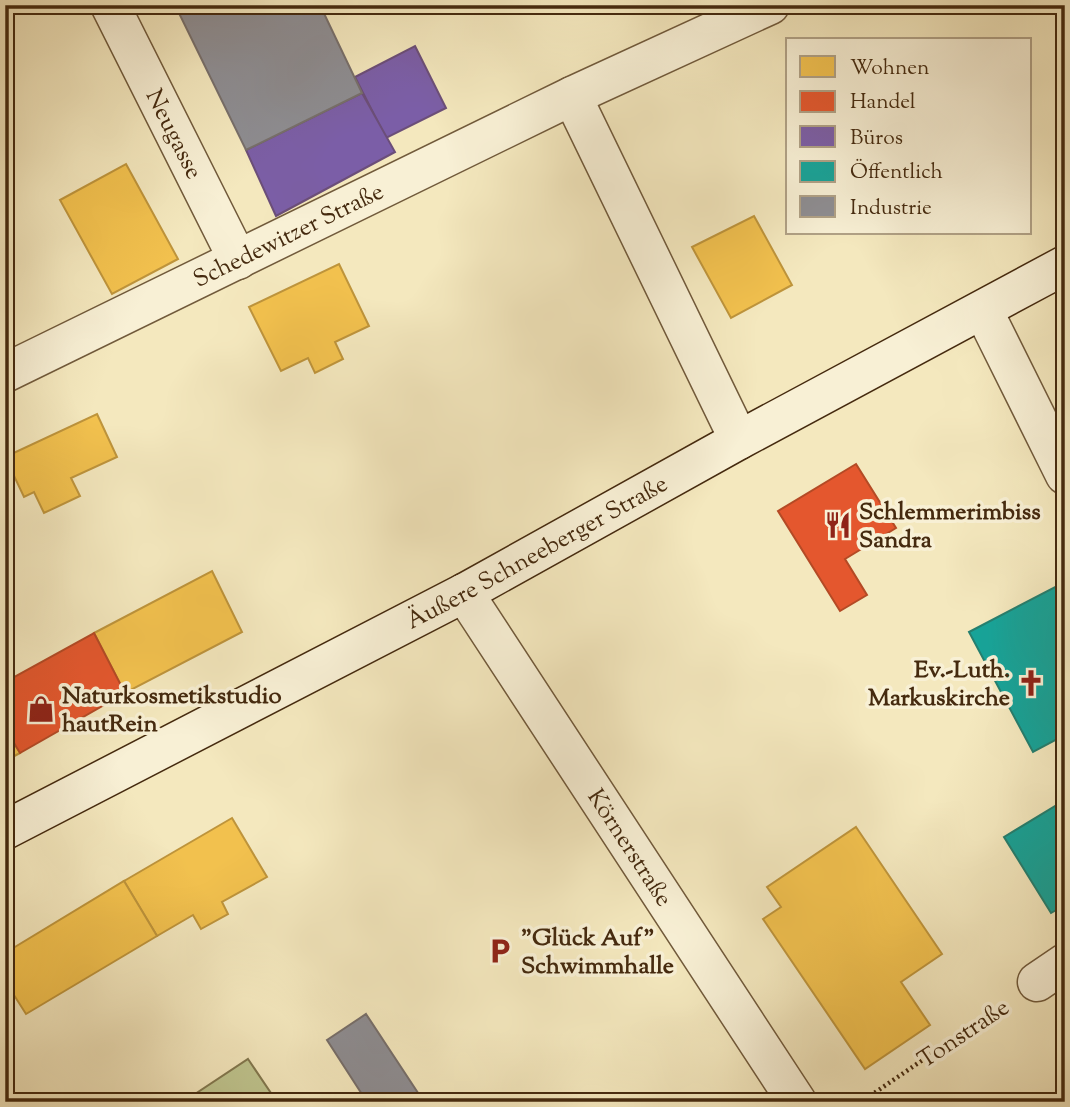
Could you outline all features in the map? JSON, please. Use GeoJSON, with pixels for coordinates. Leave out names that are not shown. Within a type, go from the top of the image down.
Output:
{"type":"FeatureCollection","features":[{"type":"Feature","properties":{"kind":"street","name":"Neugasse"},"geometry":{"type":"LineString","coordinates":[[110,5],[238,260]]}},
{"type":"Feature","properties":{"kind":"street","name":"Schedewitzer Straße"},"geometry":{"type":"LineString","coordinates":[[5,373],[572,96],[769,5]]}},
{"type":"Feature","properties":{"kind":"street"},"geometry":{"type":"LineString","coordinates":[[572,96],[739,440]]}},
{"type":"Feature","properties":{"kind":"street","name":"Äußere Schneeberger Straße"},"geometry":{"type":"LineString","coordinates":[[5,830],[464,593],[739,440],[1065,265]]}},
{"type":"Feature","properties":{"kind":"street"},"geometry":{"type":"LineString","coordinates":[[983,310],[1065,475]]}},
{"type":"Feature","properties":{"kind":"street","name":"Körnerstraße"},"geometry":{"type":"LineString","coordinates":[[464,593],[797,1102]]}},
{"type":"Feature","properties":{"kind":"path","name":"Tonstraße"},"geometry":{"type":"LineString","coordinates":[[860,1102],[1051,972]]}},
{"type":"Feature","properties":{"kind":"green space"},"geometry":{"type":"Polygon","coordinates":[[[248,1059],[277,1102],[183,1102],[248,1059]]]}},
{"type":"Feature","properties":{"kind":"building: Wohnen"},"geometry":{"type":"Polygon","coordinates":[[[126,164],[178,259],[112,294],[60,200],[126,164]]]}},
{"type":"Feature","properties":{"kind":"building: Wohnen"},"geometry":{"type":"Polygon","coordinates":[[[754,216],[792,285],[731,318],[692,247],[754,216]]]}},
{"type":"Feature","properties":{"kind":"building: Wohnen"},"geometry":{"type":"Polygon","coordinates":[[[339,264],[369,326],[335,342],[343,359],[315,373],[308,358],[281,371],[249,307],[339,264]]]}},
{"type":"Feature","properties":{"kind":"building: Wohnen"},"geometry":{"type":"Polygon","coordinates":[[[97,414],[117,457],[71,478],[80,496],[44,513],[34,492],[24,497],[5,457],[97,414]]]}},
{"type":"Feature","properties":{"kind":"building: Wohnen"},"geometry":{"type":"Polygon","coordinates":[[[212,571],[242,632],[125,693],[94,633],[212,571]]]}},
{"type":"Feature","properties":{"kind":"building: Wohnen"},"geometry":{"type":"Polygon","coordinates":[[[5,728],[20,753],[5,761],[5,728]]]}},
{"type":"Feature","properties":{"kind":"building: Wohnen"},"geometry":{"type":"Polygon","coordinates":[[[232,818],[267,877],[222,902],[228,914],[201,929],[193,915],[157,936],[124,881],[232,818]]]}},
{"type":"Feature","properties":{"kind":"building: Wohnen"},"geometry":{"type":"Polygon","coordinates":[[[856,827],[942,954],[901,982],[930,1025],[865,1069],[763,919],[781,907],[767,887],[856,827]]]}},
{"type":"Feature","properties":{"kind":"building: Wohnen"},"geometry":{"type":"Polygon","coordinates":[[[124,881],[157,936],[26,1014],[5,981],[5,953],[124,881]]]}},
{"type":"Feature","properties":{"kind":"building: Handel"},"geometry":{"type":"Polygon","coordinates":[[[856,464],[896,528],[845,559],[867,595],[840,611],[778,511],[856,464]]]}},
{"type":"Feature","properties":{"kind":"building: Handel"},"geometry":{"type":"Polygon","coordinates":[[[94,633],[125,693],[20,753],[5,728],[5,682],[94,633]]]}},
{"type":"Feature","properties":{"kind":"building: Büros"},"geometry":{"type":"Polygon","coordinates":[[[415,46],[446,108],[386,138],[355,77],[415,46]]]}},
{"type":"Feature","properties":{"kind":"building: Büros"},"geometry":{"type":"Polygon","coordinates":[[[362,93],[395,152],[276,216],[246,150],[362,93]]]}},
{"type":"Feature","properties":{"kind":"building: Öffentlich","name":"Ev.-Luth. Markuskirche"},"geometry":{"type":"Polygon","coordinates":[[[1057,586],[1065,601],[1065,735],[1033,752],[969,632],[1057,586]]]}},
{"type":"Feature","properties":{"kind":"building: Öffentlich"},"geometry":{"type":"Polygon","coordinates":[[[1065,800],[1065,905],[1051,913],[1004,837],[1065,800]]]}},
{"type":"Feature","properties":{"kind":"building: Industrie"},"geometry":{"type":"Polygon","coordinates":[[[175,5],[320,5],[362,93],[246,150],[175,5]]]}},
{"type":"Feature","properties":{"kind":"building: Industrie"},"geometry":{"type":"Polygon","coordinates":[[[366,1014],[424,1102],[367,1102],[327,1040],[366,1014]]]}},
{"type":"Feature","properties":{"kind":"place","name":"Schlemmerimbiss Sandra"},"geometry":{"type":"Point","coordinates":[838,525]}},
{"type":"Feature","properties":{"kind":"place","name":"Ev.-Luth. Markuskirche"},"geometry":{"type":"Point","coordinates":[1031,683]}},
{"type":"Feature","properties":{"kind":"place","name":"Naturkosmetikstudio hautRein"},"geometry":{"type":"Point","coordinates":[41,709]}},
{"type":"Feature","properties":{"kind":"place","name":"\"Glück Auf\" Schwimmhalle"},"geometry":{"type":"Point","coordinates":[500,951]}}]}
